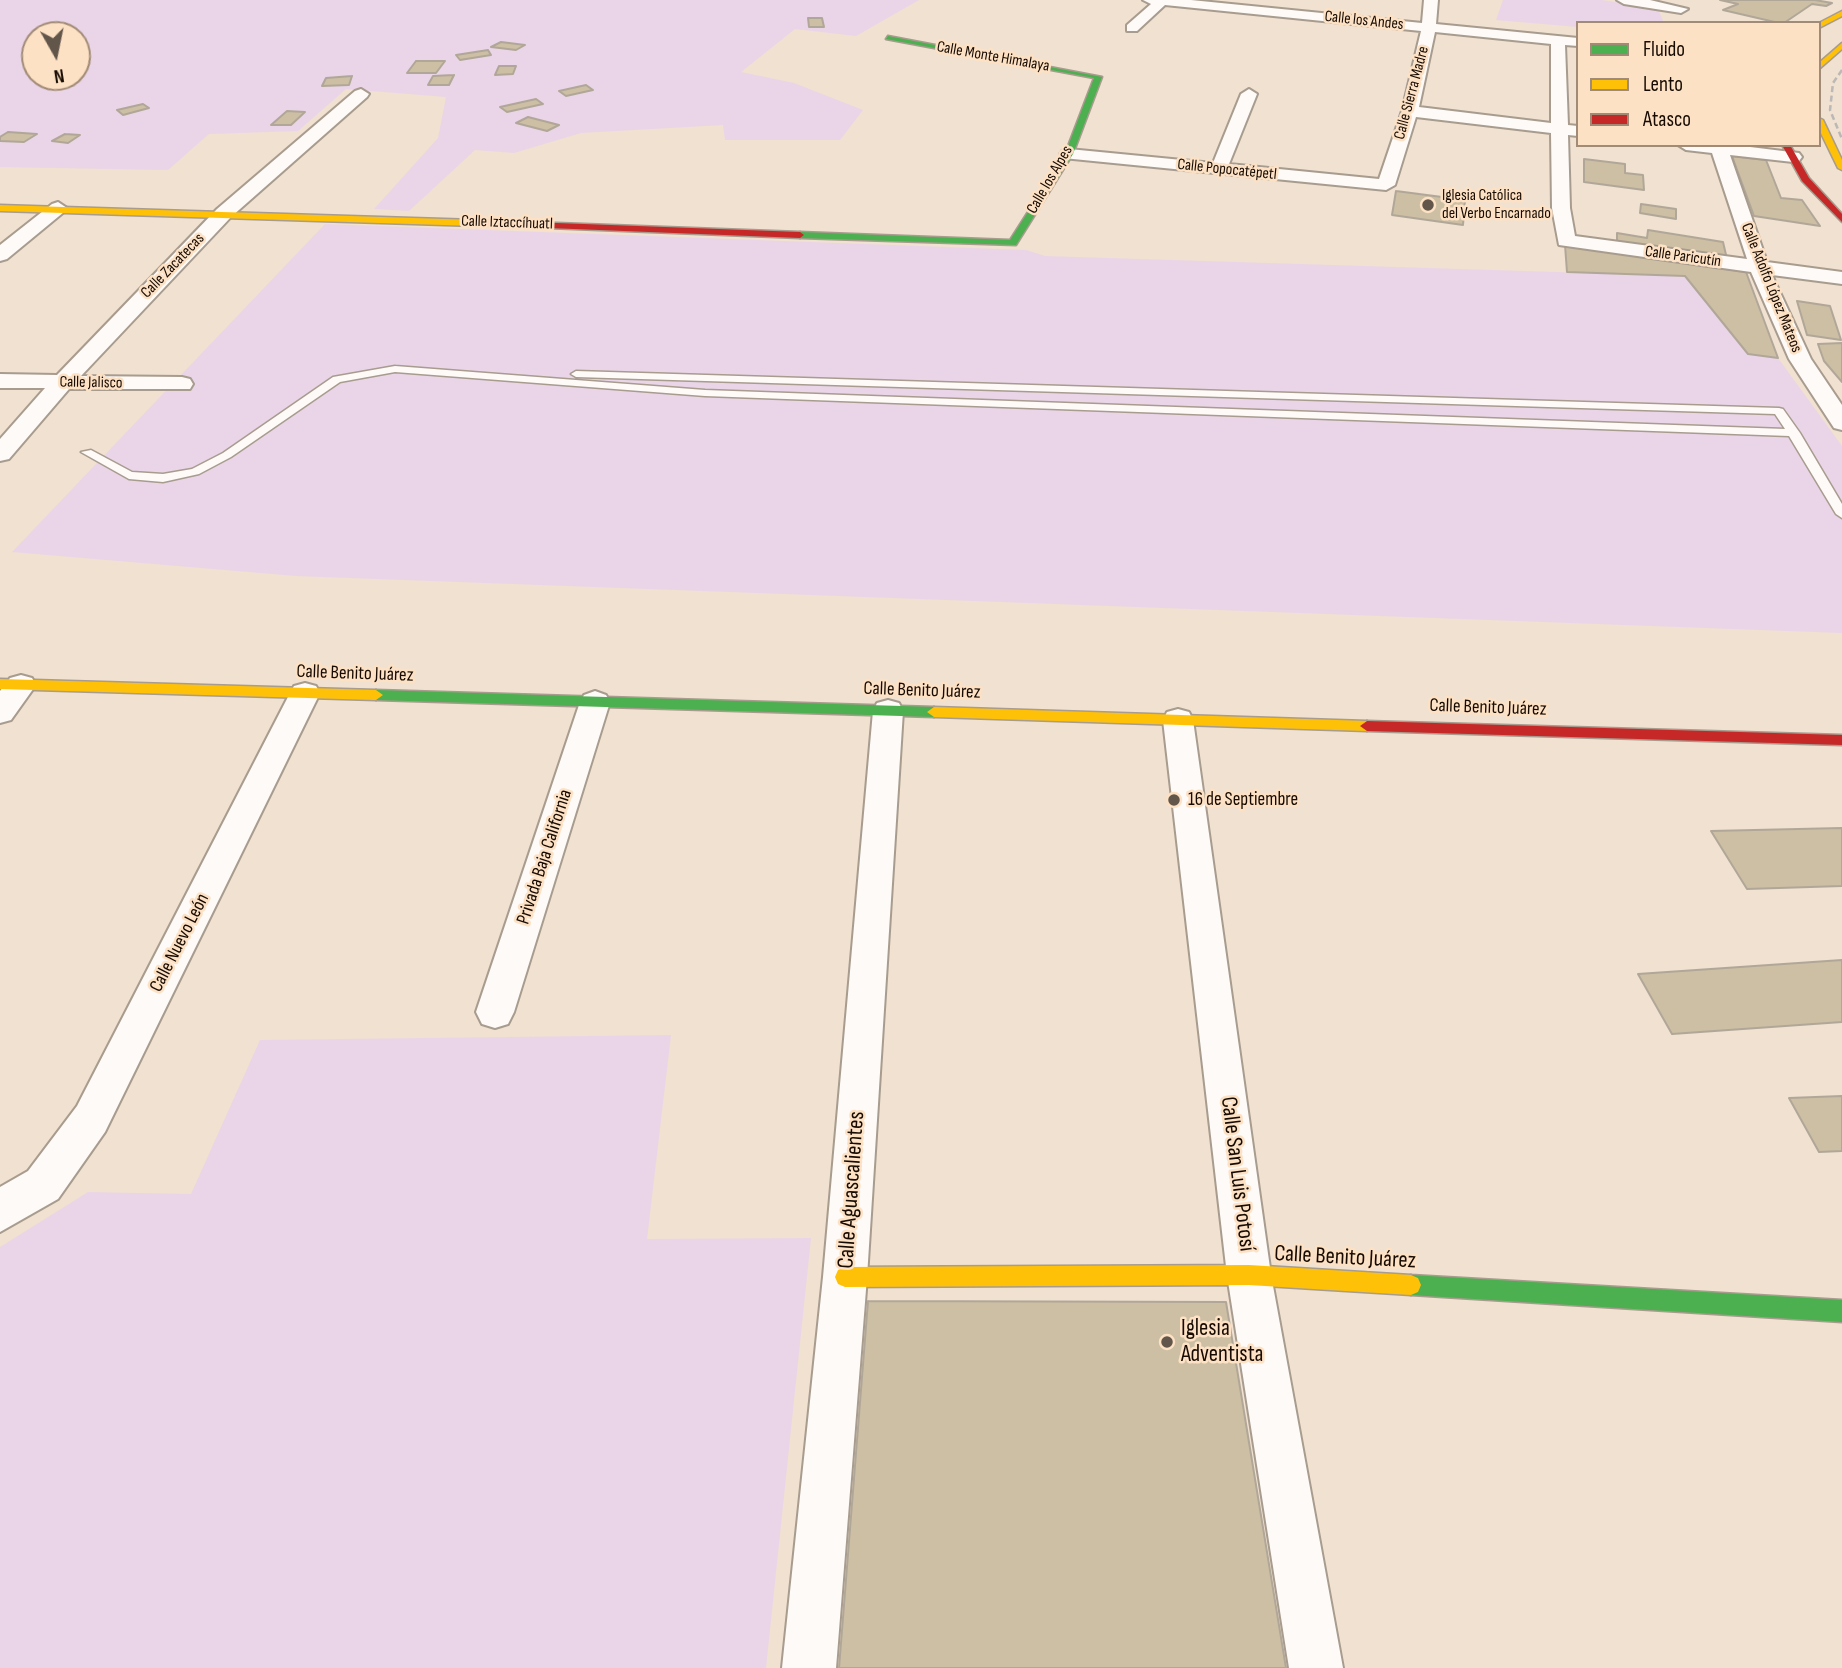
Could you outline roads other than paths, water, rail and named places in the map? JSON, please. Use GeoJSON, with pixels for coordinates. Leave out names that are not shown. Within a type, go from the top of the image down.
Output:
{"type":"FeatureCollection","features":[{"type":"Feature","properties":{"kind":"street","name":"Calle Sierra Madre"},"geometry":{"type":"LineString","coordinates":[[1386,186],[1410,111],[1429,27],[1431,0]]}},
{"type":"Feature","properties":{"kind":"street"},"geometry":{"type":"LineString","coordinates":[[1624,0],[1678,16],[1694,0]]}},
{"type":"Feature","properties":{"kind":"street","name":"Calle los Andes"},"geometry":{"type":"LineString","coordinates":[[1158,1],[1576,43]]}},
{"type":"Feature","properties":{"kind":"street"},"geometry":{"type":"LineString","coordinates":[[1132,28],[1158,1]]}},
{"type":"Feature","properties":{"kind":"street"},"geometry":{"type":"LineString","coordinates":[[1821,25],[1842,13]]}},
{"type":"Feature","properties":{"kind":"street","name":"Calle Monte Himalaya"},"geometry":{"type":"LineString","coordinates":[[888,38],[1098,77]]}},
{"type":"Feature","properties":{"kind":"street"},"geometry":{"type":"LineString","coordinates":[[1410,111],[1569,130],[1558,40]]}},
{"type":"Feature","properties":{"kind":"street"},"geometry":{"type":"LineString","coordinates":[[1821,64],[1842,45]]}},
{"type":"Feature","properties":{"kind":"street","name":"Calle los Alpes"},"geometry":{"type":"LineString","coordinates":[[1013,243],[1069,154],[1098,77]]}},
{"type":"Feature","properties":{"kind":"street","name":"Calle Zacatecas"},"geometry":{"type":"LineString","coordinates":[[0,454],[62,383],[224,213],[360,94]]}},
{"type":"Feature","properties":{"kind":"street"},"geometry":{"type":"LineString","coordinates":[[1219,169],[1249,94]]}},
{"type":"Feature","properties":{"kind":"street"},"geometry":{"type":"LineString","coordinates":[[1821,124],[1842,168]]}},
{"type":"Feature","properties":{"kind":"street","name":"Calle Paricutín"},"geometry":{"type":"LineString","coordinates":[[1569,130],[1562,208],[1566,241],[1842,278]]}},
{"type":"Feature","properties":{"kind":"street"},"geometry":{"type":"LineString","coordinates":[[1719,148],[1789,151],[1805,179],[1842,219]]}},
{"type":"Feature","properties":{"kind":"street","name":"Calle Adolfo López Mateos"},"geometry":{"type":"LineString","coordinates":[[1719,148],[1759,267],[1800,359],[1842,422]]}},
{"type":"Feature","properties":{"kind":"street","name":"Calle Popocatépetl"},"geometry":{"type":"LineString","coordinates":[[1069,154],[1386,186]]}},
{"type":"Feature","properties":{"kind":"street","name":"Calle Iztaccíhuatl"},"geometry":{"type":"LineString","coordinates":[[0,208],[224,213],[1013,243]]}},
{"type":"Feature","properties":{"kind":"street"},"geometry":{"type":"LineString","coordinates":[[0,255],[58,208]]}},
{"type":"Feature","properties":{"kind":"street","name":"Calle Jalisco"},"geometry":{"type":"LineString","coordinates":[[0,381],[183,384]]}},
{"type":"Feature","properties":{"kind":"street"},"geometry":{"type":"LineString","coordinates":[[0,712],[10,684]]}},
{"type":"Feature","properties":{"kind":"street","name":"Calle Benito Juárez"},"geometry":{"type":"LineString","coordinates":[[10,684],[1842,740]]}},
{"type":"Feature","properties":{"kind":"street","name":"Calle Nuevo León"},"geometry":{"type":"LineString","coordinates":[[0,1211],[43,1185],[92,1119],[305,693]]}},
{"type":"Feature","properties":{"kind":"street","name":"Privada Baja California"},"geometry":{"type":"LineString","coordinates":[[495,1012],[595,702]]}},
{"type":"Feature","properties":{"kind":"street","name":"Calle Aguascalientes"},"geometry":{"type":"LineString","coordinates":[[809,1668],[845,1277],[888,711]]}},
{"type":"Feature","properties":{"kind":"street","name":"Calle San Luis Potosí"},"geometry":{"type":"LineString","coordinates":[[1178,720],[1250,1275],[1316,1668]]}},
{"type":"Feature","properties":{"kind":"street","name":"Calle Benito Juárez"},"geometry":{"type":"LineString","coordinates":[[845,1277],[1250,1275],[1842,1311]]}},
{"type":"Feature","properties":{"kind":"lane"},"geometry":{"type":"LineString","coordinates":[[87,453],[130,475],[163,478],[195,472],[227,455],[337,379],[395,369],[705,393],[1794,433]]}},
{"type":"Feature","properties":{"kind":"lane"},"geometry":{"type":"LineString","coordinates":[[532,381],[580,373],[1779,411],[1842,514]]}},
{"type":"Feature","properties":{"kind":"railway"},"geometry":{"type":"LineString","coordinates":[[1842,70],[1833,83],[1830,110],[1842,139]]}},
{"type":"Feature","properties":{"kind":"place","name":"Iglesia Católica del Verbo Encarnado"},"geometry":{"type":"Point","coordinates":[1428,205]}},
{"type":"Feature","properties":{"kind":"place","name":"16 de Septiembre"},"geometry":{"type":"Point","coordinates":[1174,800]}},
{"type":"Feature","properties":{"kind":"place","name":"Iglesia Adventista"},"geometry":{"type":"Point","coordinates":[1167,1342]}}]}
